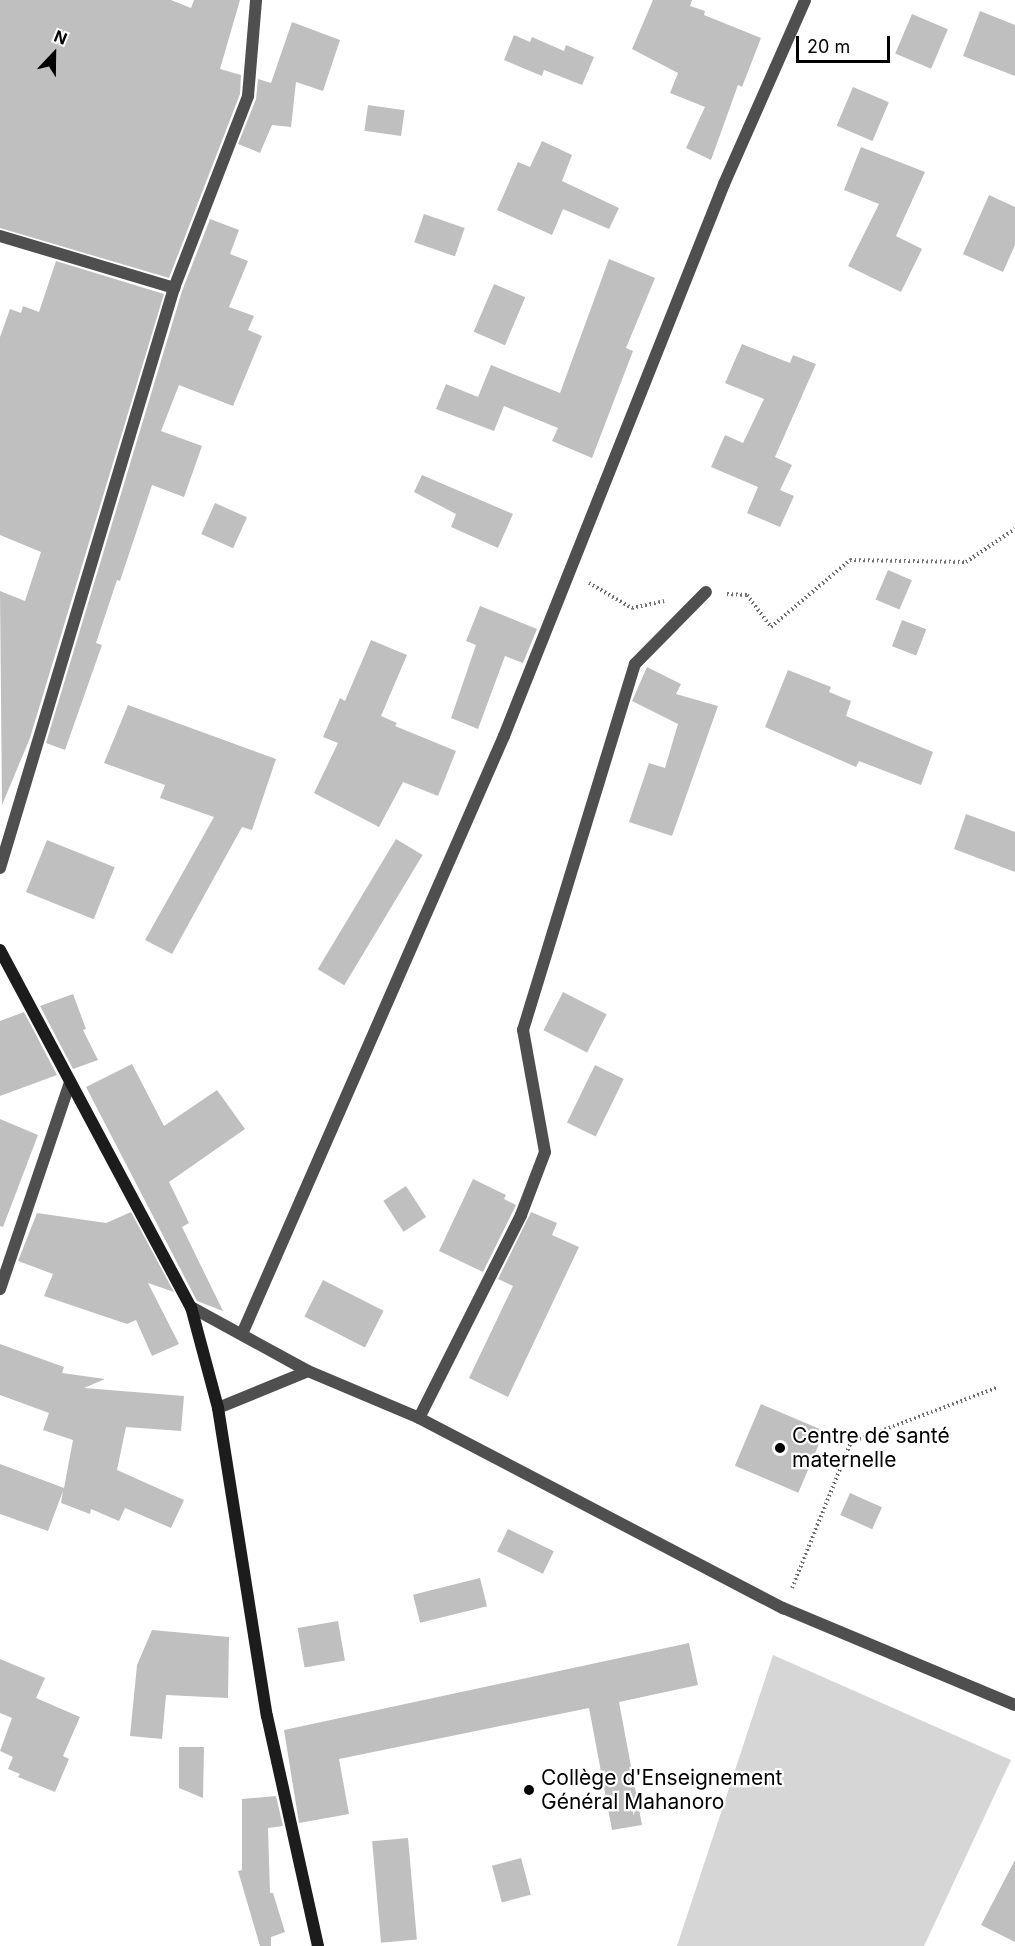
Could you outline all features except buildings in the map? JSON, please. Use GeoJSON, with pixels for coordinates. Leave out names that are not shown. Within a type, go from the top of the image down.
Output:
{"type":"FeatureCollection","features":[{"type":"Feature","properties":{"kind":"street"},"geometry":{"type":"LineString","coordinates":[[0,868],[174,288],[248,96],[256,0]]}},
{"type":"Feature","properties":{"kind":"street"},"geometry":{"type":"LineString","coordinates":[[242,1334],[500,747],[724,184],[805,0]]}},
{"type":"Feature","properties":{"kind":"street"},"geometry":{"type":"LineString","coordinates":[[0,236],[174,288]]}},
{"type":"Feature","properties":{"kind":"street"},"geometry":{"type":"LineString","coordinates":[[419,1418],[521,1215],[545,1152],[523,1029],[635,664],[706,592]]}},
{"type":"Feature","properties":{"kind":"street"},"geometry":{"type":"LineString","coordinates":[[0,950],[191,1307],[218,1408],[267,1716],[318,1946]]}},
{"type":"Feature","properties":{"kind":"street"},"geometry":{"type":"LineString","coordinates":[[0,1289],[70,1082]]}},
{"type":"Feature","properties":{"kind":"street"},"geometry":{"type":"LineString","coordinates":[[191,1307],[308,1371],[419,1418],[783,1608],[1015,1706]]}},
{"type":"Feature","properties":{"kind":"street"},"geometry":{"type":"LineString","coordinates":[[218,1408],[308,1371]]}},
{"type":"Feature","properties":{"kind":"path"},"geometry":{"type":"LineString","coordinates":[[569,572],[632,608],[706,592],[747,595],[771,627],[850,561],[966,562],[1015,529]]}},
{"type":"Feature","properties":{"kind":"path"},"geometry":{"type":"LineString","coordinates":[[783,1608],[850,1442],[996,1388]]}},
{"type":"Feature","properties":{"kind":"shaded area"},"geometry":{"type":"Polygon","coordinates":[[[773,1655],[1011,1760],[924,1946],[677,1946],[773,1655]]]}},
{"type":"Feature","properties":{"kind":"place","name":"Centre de santé maternelle"},"geometry":{"type":"Point","coordinates":[780,1448]}},
{"type":"Feature","properties":{"kind":"place","name":"Collège d'Enseignement Général Mahanoro"},"geometry":{"type":"Point","coordinates":[529,1790]}}]}
